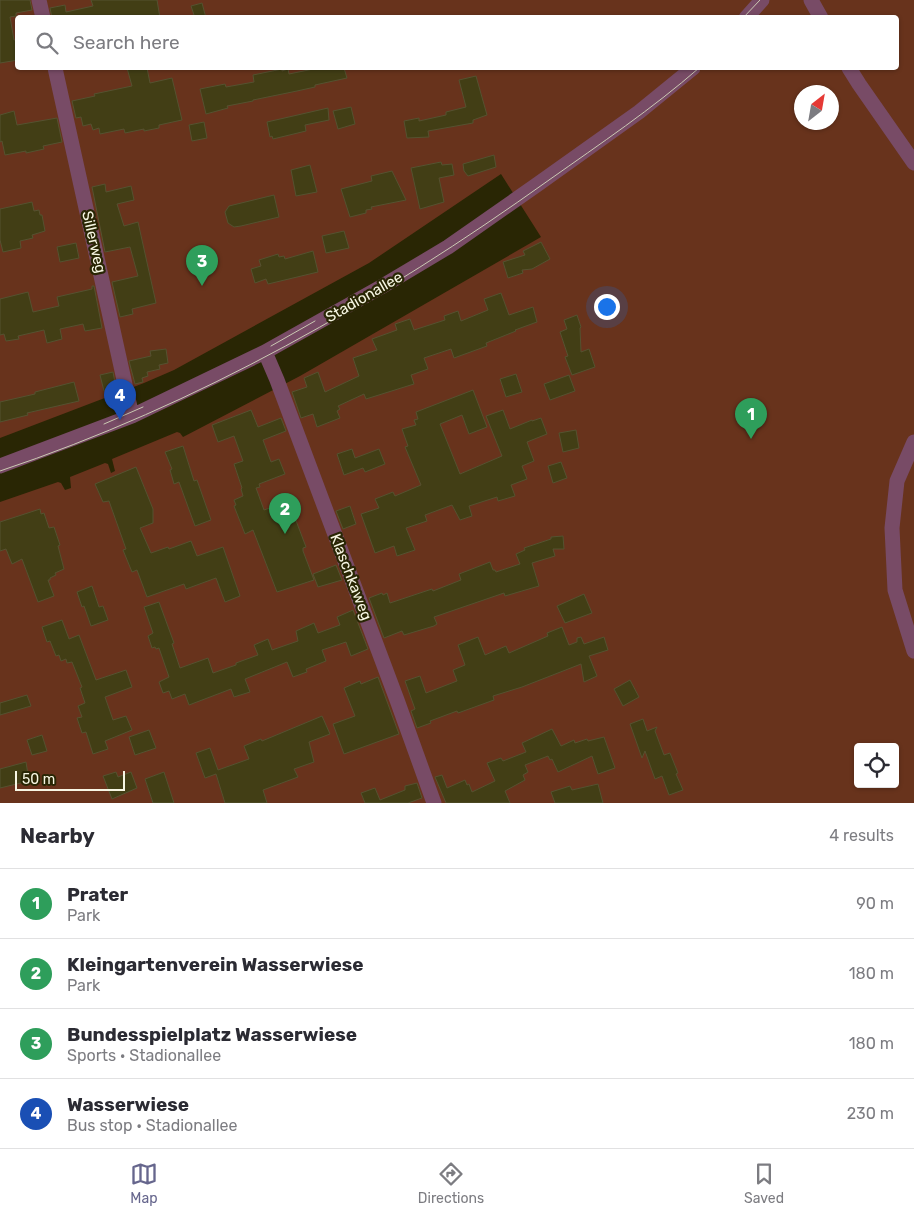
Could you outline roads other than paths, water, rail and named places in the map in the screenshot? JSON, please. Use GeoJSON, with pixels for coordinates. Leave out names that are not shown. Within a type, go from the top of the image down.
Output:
{"type":"FeatureCollection","features":[{"type":"Feature","properties":{"kind":"street"},"geometry":{"type":"LineString","coordinates":[[39,0],[42,15]]}},
{"type":"Feature","properties":{"kind":"street"},"geometry":{"type":"LineString","coordinates":[[749,15],[762,0]]}},
{"type":"Feature","properties":{"kind":"street"},"geometry":{"type":"LineString","coordinates":[[811,0],[819,15]]}},
{"type":"Feature","properties":{"kind":"street","name":"Sillerweg"},"geometry":{"type":"LineString","coordinates":[[54,70],[132,416]]}},
{"type":"Feature","properties":{"kind":"street","name":"Stadionallee"},"geometry":{"type":"LineString","coordinates":[[0,466],[132,416],[264,352],[381,288],[448,247],[639,112],[691,70]]}},
{"type":"Feature","properties":{"kind":"street"},"geometry":{"type":"LineString","coordinates":[[850,70],[914,163]]}},
{"type":"Feature","properties":{"kind":"street","name":"Klaschkaweg"},"geometry":{"type":"LineString","coordinates":[[264,352],[277,380],[434,803]]}},
{"type":"Feature","properties":{"kind":"street"},"geometry":{"type":"LineString","coordinates":[[914,442],[897,481],[892,528],[896,590],[914,651]]}},
{"type":"Feature","properties":{"kind":"tram line"},"geometry":{"type":"LineString","coordinates":[[746,15],[760,0]]}},
{"type":"Feature","properties":{"kind":"tram line"},"geometry":{"type":"LineString","coordinates":[[0,471],[74,445],[146,415],[216,382],[353,308],[485,225],[626,126],[697,70]]}},
{"type":"Feature","properties":{"kind":"tram line"},"geometry":{"type":"LineString","coordinates":[[271,346],[315,321]]}},
{"type":"Feature","properties":{"kind":"tram line"},"geometry":{"type":"LineString","coordinates":[[104,424],[143,407]]}},
{"type":"Feature","properties":{"kind":"place","name":"Bundesspielplatz Wasserwiese"},"geometry":{"type":"Point","coordinates":[202,286]}},
{"type":"Feature","properties":{"kind":"place","name":"Wasserwiese"},"geometry":{"type":"Point","coordinates":[120,420]}},
{"type":"Feature","properties":{"kind":"place","name":"Prater"},"geometry":{"type":"Point","coordinates":[751,439]}},
{"type":"Feature","properties":{"kind":"place","name":"Kleingartenverein Wasserwiese"},"geometry":{"type":"Point","coordinates":[285,534]}}]}
